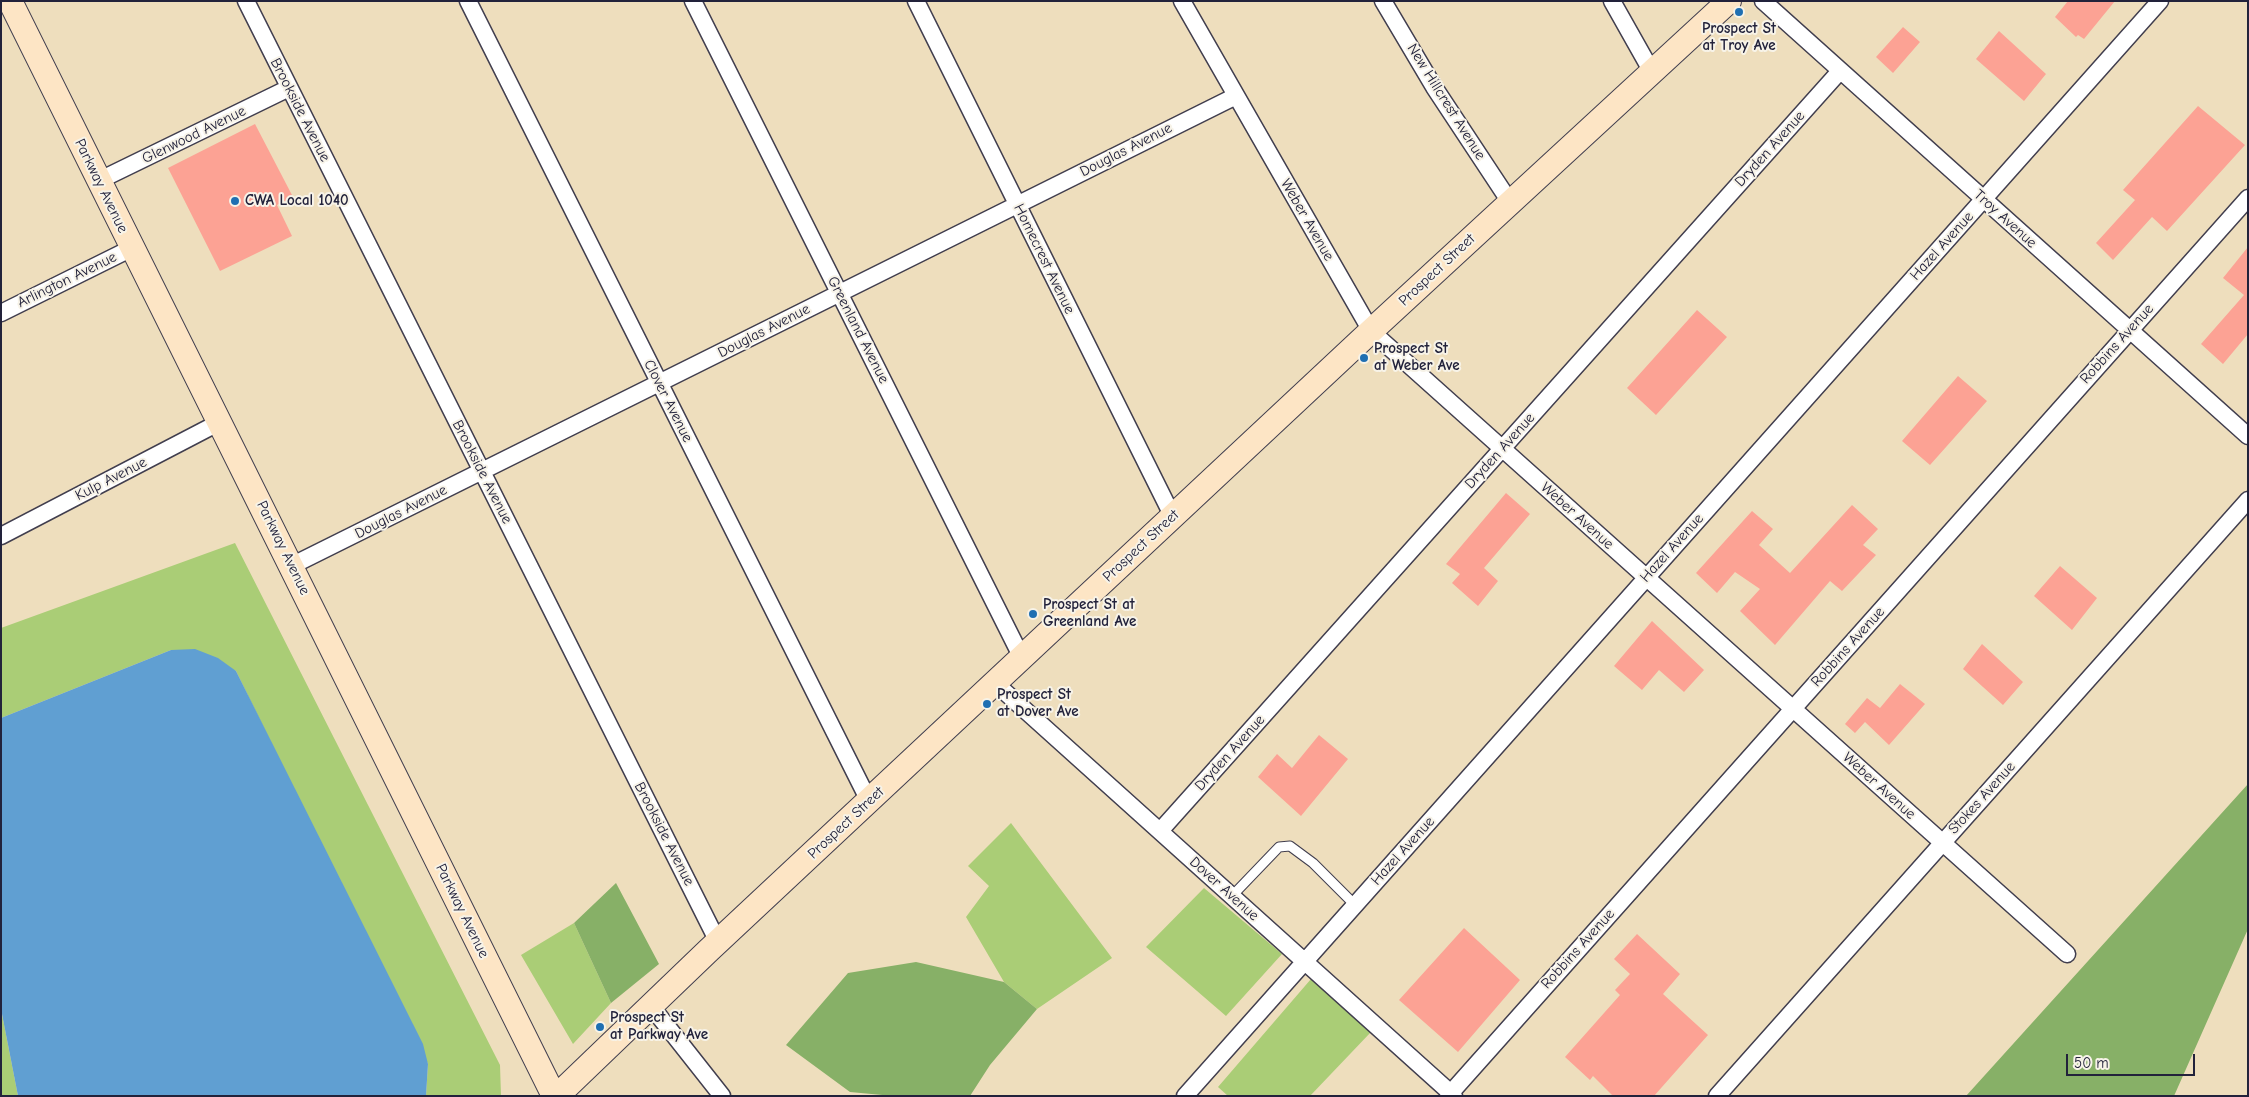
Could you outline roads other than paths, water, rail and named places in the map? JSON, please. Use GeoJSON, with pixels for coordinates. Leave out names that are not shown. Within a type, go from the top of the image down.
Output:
{"type":"FeatureCollection","features":[{"type":"Feature","properties":{"kind":"street","name":"Parkway Avenue"},"geometry":{"type":"LineString","coordinates":[[10,1],[98,181],[556,1096]]}},
{"type":"Feature","properties":{"kind":"street","name":"Brookside Avenue"},"geometry":{"type":"LineString","coordinates":[[246,1],[718,942]]}},
{"type":"Feature","properties":{"kind":"street","name":"Clover Avenue"},"geometry":{"type":"LineString","coordinates":[[468,1],[869,801]]}},
{"type":"Feature","properties":{"kind":"street","name":"Greenland Avenue"},"geometry":{"type":"LineString","coordinates":[[694,1],[1022,658]]}},
{"type":"Feature","properties":{"kind":"street","name":"Homecrest Avenue"},"geometry":{"type":"LineString","coordinates":[[916,1],[1173,517]]}},
{"type":"Feature","properties":{"kind":"street","name":"Weber Avenue"},"geometry":{"type":"LineString","coordinates":[[1182,1],[1371,332],[2067,954]]}},
{"type":"Feature","properties":{"kind":"street","name":"New Hillcrest Avenue"},"geometry":{"type":"LineString","coordinates":[[1383,1],[1434,86],[1510,202]]}},
{"type":"Feature","properties":{"kind":"street"},"geometry":{"type":"LineString","coordinates":[[1612,1],[1652,72]]}},
{"type":"Feature","properties":{"kind":"street","name":"Prospect Street"},"geometry":{"type":"LineString","coordinates":[[556,1096],[718,942],[1510,202],[1729,1]]}},
{"type":"Feature","properties":{"kind":"street","name":"Troy Avenue"},"geometry":{"type":"LineString","coordinates":[[1763,1],[2248,436]]}},
{"type":"Feature","properties":{"kind":"street","name":"Hazel Avenue"},"geometry":{"type":"LineString","coordinates":[[1185,1096],[2160,1]]}},
{"type":"Feature","properties":{"kind":"street","name":"Dryden Avenue"},"geometry":{"type":"LineString","coordinates":[[1160,831],[1840,70]]}},
{"type":"Feature","properties":{"kind":"street","name":"Glenwood Avenue"},"geometry":{"type":"LineString","coordinates":[[98,181],[289,88]]}},
{"type":"Feature","properties":{"kind":"street","name":"Douglas Avenue"},"geometry":{"type":"LineString","coordinates":[[291,566],[1236,96]]}},
{"type":"Feature","properties":{"kind":"street","name":"Robbins Avenue"},"geometry":{"type":"LineString","coordinates":[[1451,1095],[2248,198]]}},
{"type":"Feature","properties":{"kind":"street","name":"Arlington Avenue"},"geometry":{"type":"LineString","coordinates":[[1,313],[132,248]]}},
{"type":"Feature","properties":{"kind":"street","name":"Kulp Avenue"},"geometry":{"type":"LineString","coordinates":[[1,536],[220,422]]}},
{"type":"Feature","properties":{"kind":"street","name":"Stokes Avenue"},"geometry":{"type":"LineString","coordinates":[[1716,1096],[2248,500]]}},
{"type":"Feature","properties":{"kind":"street","name":"Dover Avenue"},"geometry":{"type":"LineString","coordinates":[[995,683],[1451,1095]]}},
{"type":"Feature","properties":{"kind":"street"},"geometry":{"type":"LineString","coordinates":[[650,1006],[722,1096]]}},
{"type":"Feature","properties":{"kind":"lane"},"geometry":{"type":"LineString","coordinates":[[1232,896],[1279,846],[1290,846],[1313,863],[1355,905]]}},
{"type":"Feature","properties":{"kind":"water"},"geometry":{"type":"Polygon","coordinates":[[[195,649],[218,658],[236,671],[423,1044],[428,1064],[426,1096],[18,1096],[1,1009],[1,718],[171,650],[195,649]]]}},
{"type":"Feature","properties":{"kind":"place","name":"Prospect St at Troy Ave"},"geometry":{"type":"Point","coordinates":[1739,12]}},
{"type":"Feature","properties":{"kind":"place","name":"CWA Local 1040"},"geometry":{"type":"Point","coordinates":[235,201]}},
{"type":"Feature","properties":{"kind":"place","name":"Prospect St at Weber Ave"},"geometry":{"type":"Point","coordinates":[1364,358]}},
{"type":"Feature","properties":{"kind":"place","name":"Prospect St at Greenland Ave"},"geometry":{"type":"Point","coordinates":[1033,614]}},
{"type":"Feature","properties":{"kind":"place","name":"Prospect St at Dover Ave"},"geometry":{"type":"Point","coordinates":[987,704]}},
{"type":"Feature","properties":{"kind":"place","name":"Prospect St at Parkway Ave"},"geometry":{"type":"Point","coordinates":[600,1027]}}]}
